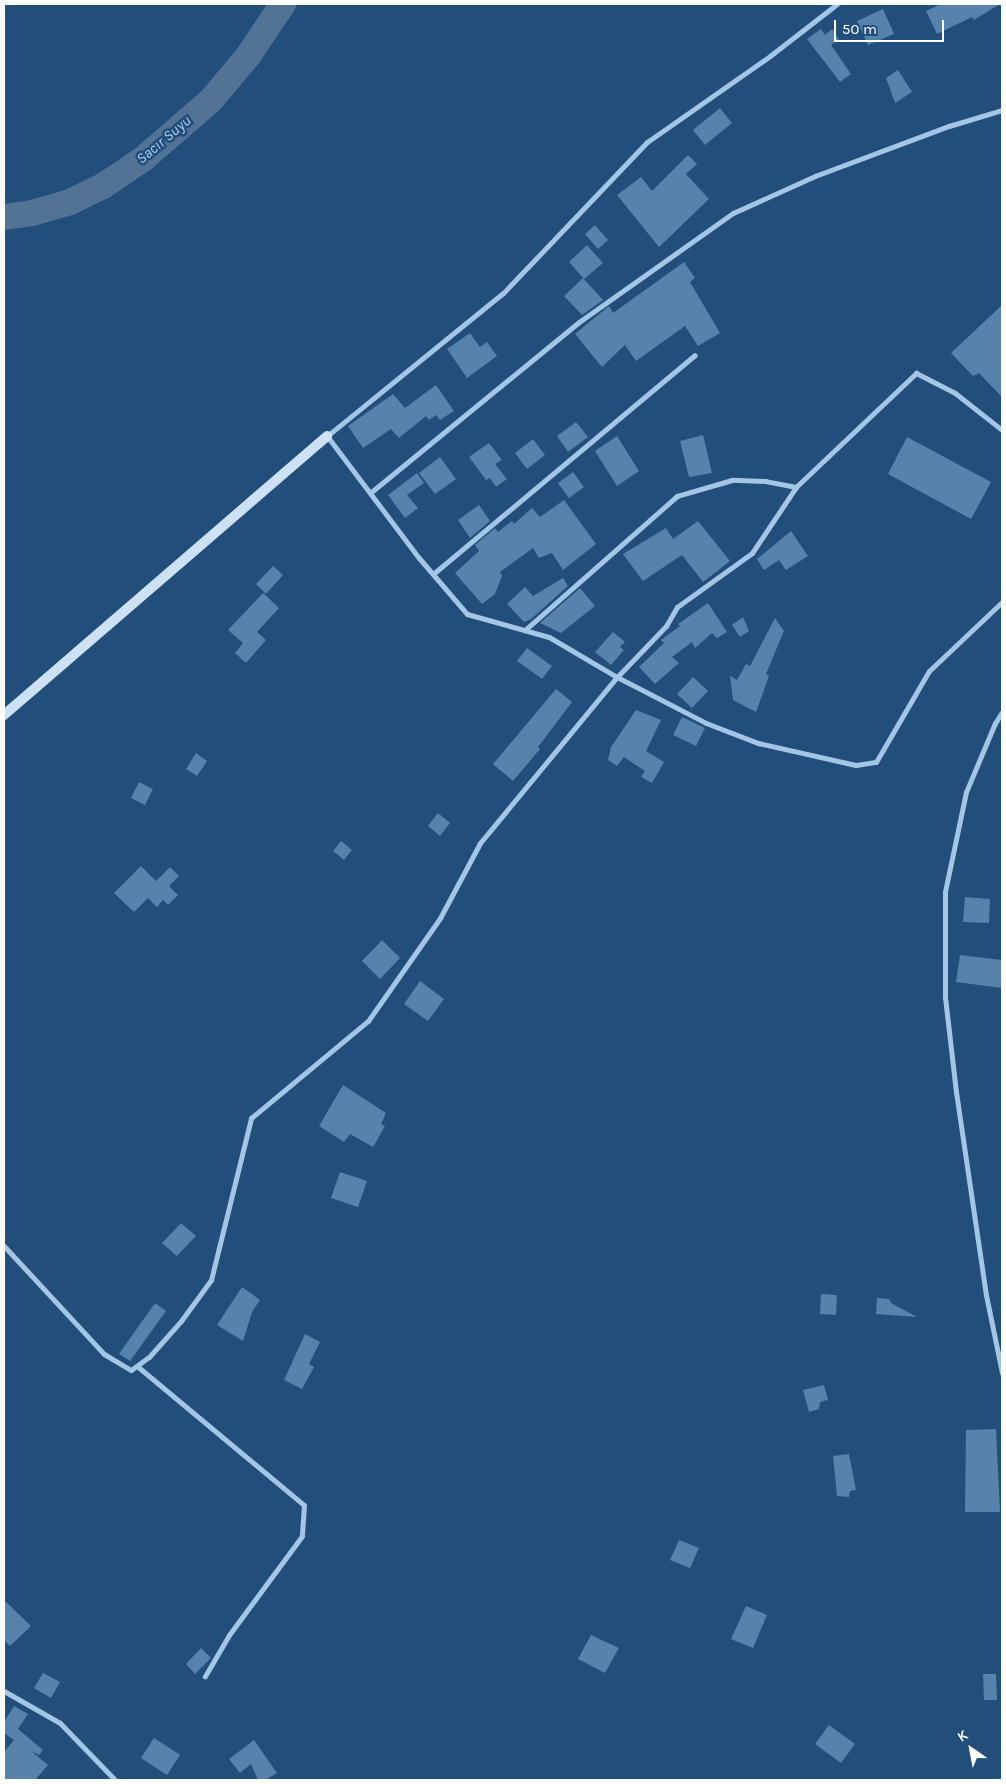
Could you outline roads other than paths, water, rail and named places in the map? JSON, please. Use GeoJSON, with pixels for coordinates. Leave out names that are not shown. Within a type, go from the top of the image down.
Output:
{"type":"FeatureCollection","features":[{"type":"Feature","properties":{"kind":"street"},"geometry":{"type":"LineString","coordinates":[[4,715],[327,436],[503,293],[647,142],[770,56],[837,4]]}},
{"type":"Feature","properties":{"kind":"street"},"geometry":{"type":"LineString","coordinates":[[370,493],[579,322],[733,213],[816,176],[949,126],[1002,110]]}},
{"type":"Feature","properties":{"kind":"street"},"geometry":{"type":"LineString","coordinates":[[432,574],[695,355]]}},
{"type":"Feature","properties":{"kind":"street"},"geometry":{"type":"LineString","coordinates":[[4,1246],[104,1354],[131,1370],[137,1366],[182,1321],[211,1280],[250,1118],[368,1021],[440,918],[480,843],[616,677],[666,626],[677,607],[752,553],[796,487],[916,373],[955,392],[1002,430]]}},
{"type":"Feature","properties":{"kind":"street"},"geometry":{"type":"LineString","coordinates":[[327,436],[432,574],[467,614],[549,637],[616,677],[706,723],[758,743],[856,765],[876,762],[929,671],[1002,602]]}},
{"type":"Feature","properties":{"kind":"street"},"geometry":{"type":"LineString","coordinates":[[525,630],[677,496],[732,480],[766,481],[796,487]]}},
{"type":"Feature","properties":{"kind":"street"},"geometry":{"type":"LineString","coordinates":[[1002,712],[994,723],[966,792],[944,892],[947,1016],[986,1295],[1002,1373]]}},
{"type":"Feature","properties":{"kind":"street"},"geometry":{"type":"LineString","coordinates":[[137,1366],[304,1505],[302,1536],[229,1635],[205,1676]]}},
{"type":"Feature","properties":{"kind":"street"},"geometry":{"type":"LineString","coordinates":[[4,1691],[60,1723],[115,1780]]}},
{"type":"Feature","properties":{"kind":"waterway","name":"Sacır Suyu"},"geometry":{"type":"LineString","coordinates":[[4,217],[32,213],[70,202],[103,186],[143,159],[211,100],[248,56],[283,4]]}}]}
